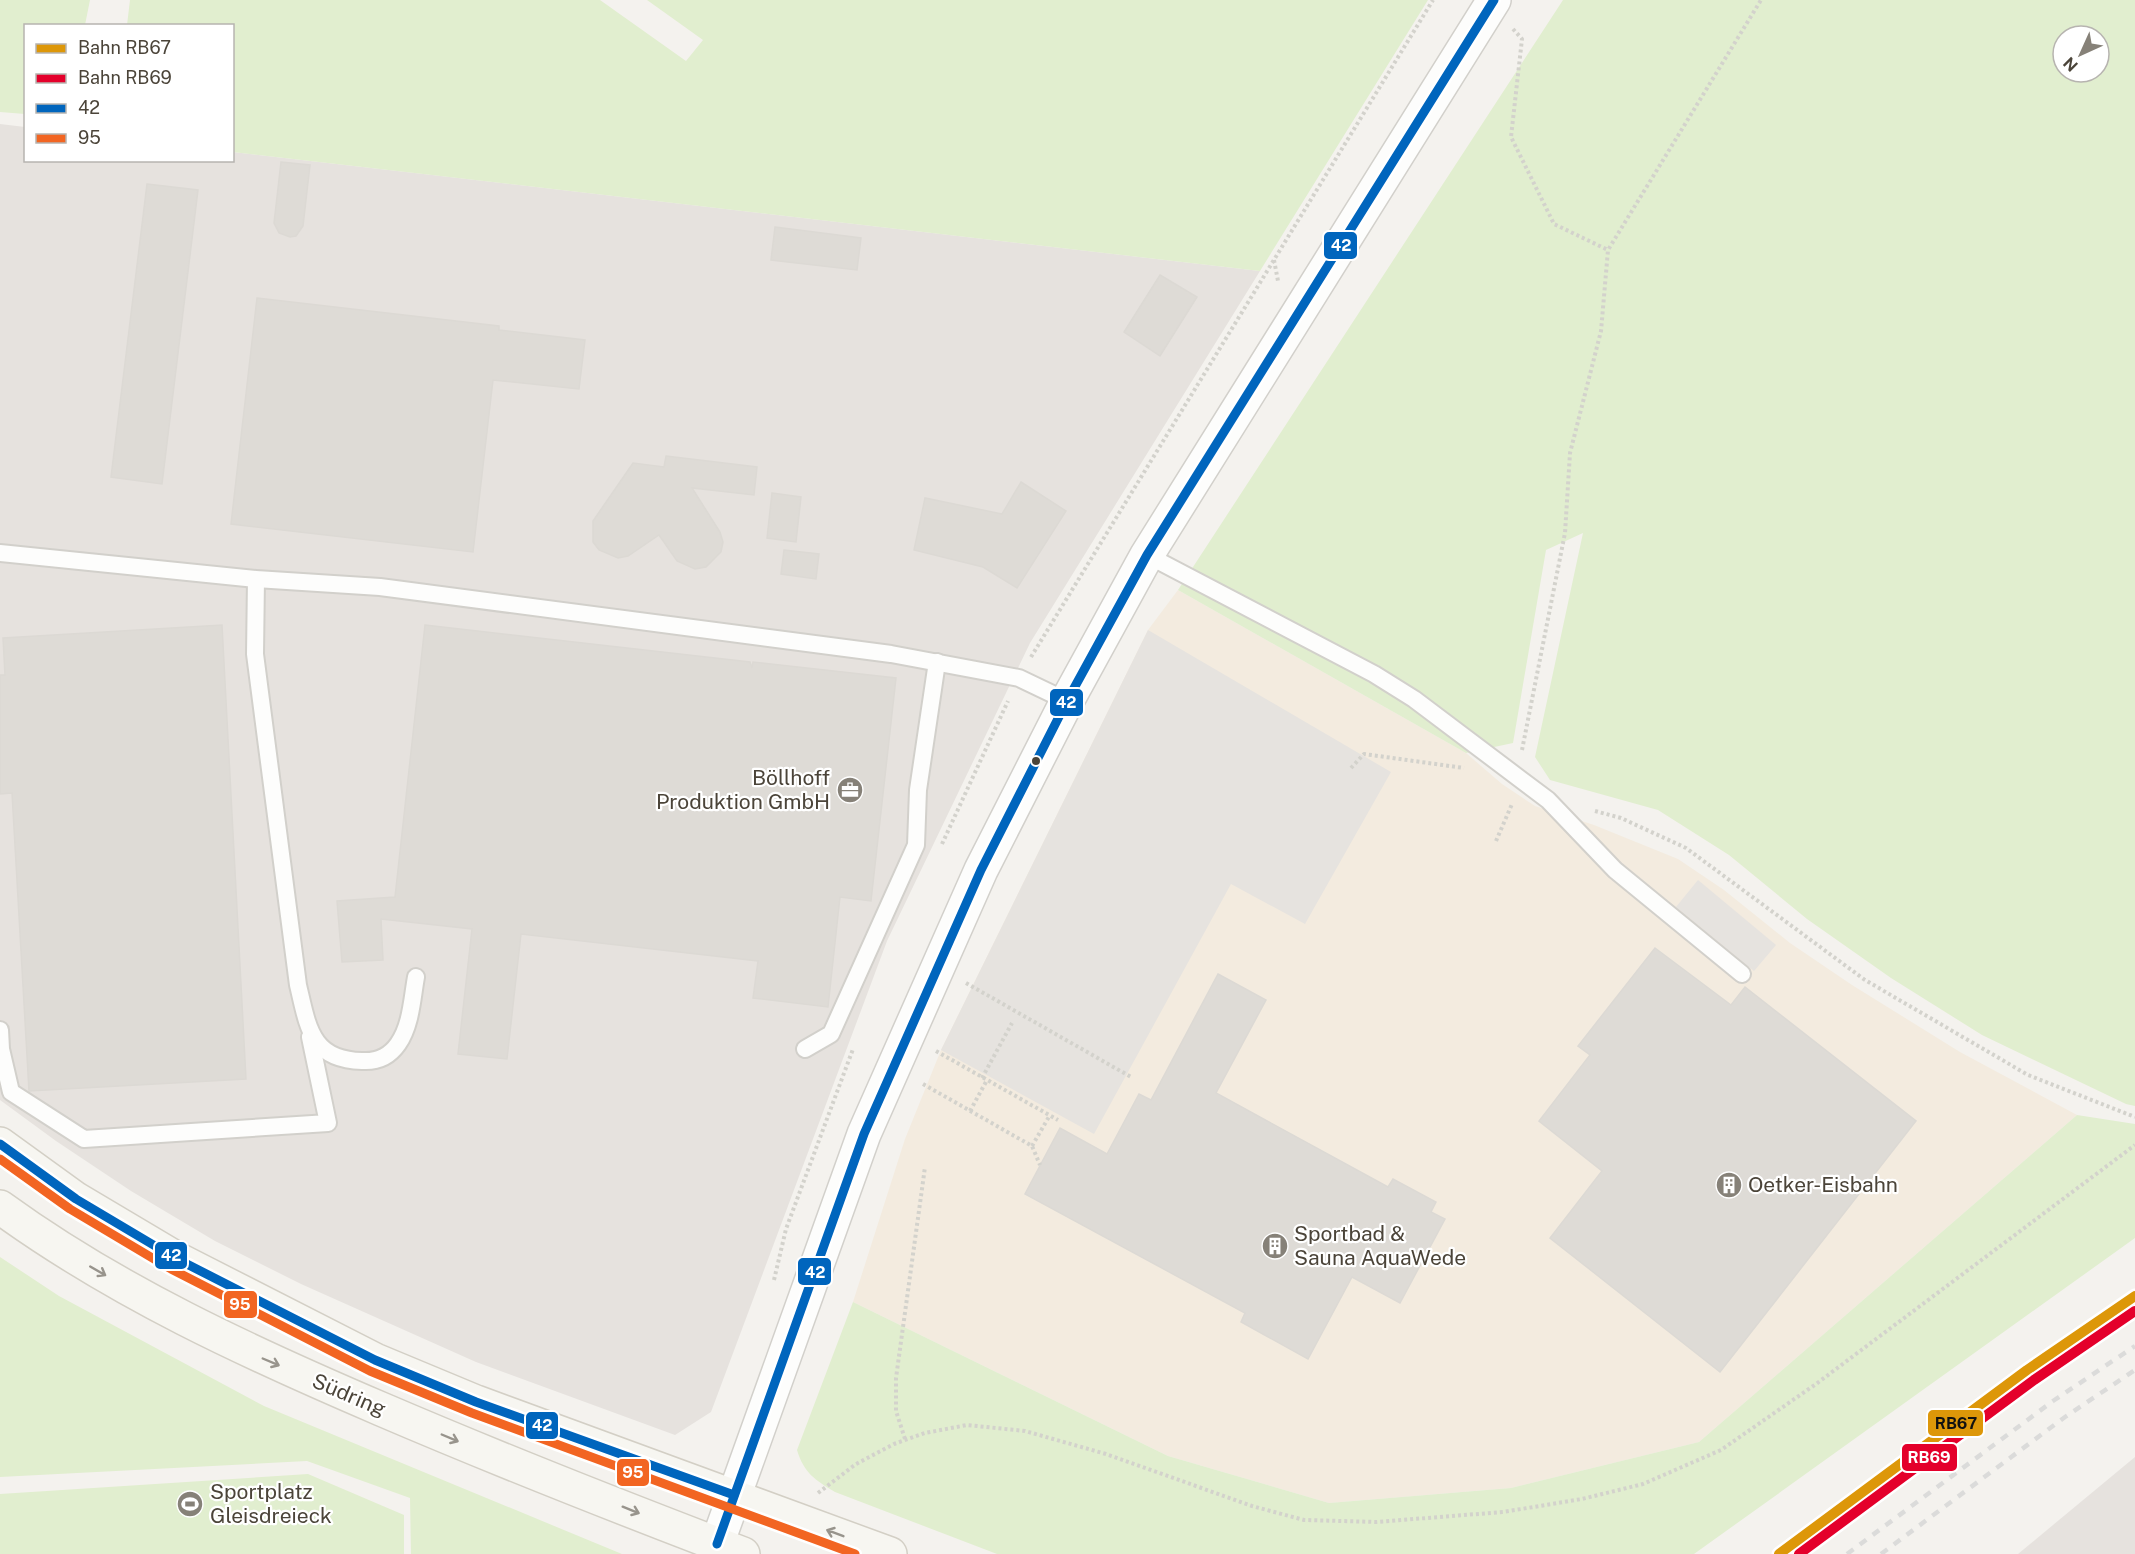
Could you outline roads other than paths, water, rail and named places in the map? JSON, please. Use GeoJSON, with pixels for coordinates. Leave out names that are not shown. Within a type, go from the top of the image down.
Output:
{"type":"FeatureCollection","features":[{"type":"Feature","properties":{"kind":"main road","name":"Südring"},"geometry":{"type":"LineString","coordinates":[[0,1144],[76,1199],[177,1259],[375,1360],[476,1402],[735,1495],[890,1554]]}},
{"type":"Feature","properties":{"kind":"main road","name":"Südring"},"geometry":{"type":"LineString","coordinates":[[0,1207],[48,1242],[155,1303],[260,1357],[484,1453],[730,1549]]}},
{"type":"Feature","properties":{"kind":"street"},"geometry":{"type":"LineString","coordinates":[[735,1495],[864,1134],[936,967],[981,870],[1067,700],[1147,555],[1493,3]]}},
{"type":"Feature","properties":{"kind":"street","name":"Südring"},"geometry":{"type":"LineString","coordinates":[[730,1549],[735,1495]]}},
{"type":"Feature","properties":{"kind":"lane"},"geometry":{"type":"LineString","coordinates":[[0,553],[256,579],[380,587],[891,654],[1019,678],[1067,700]]}},
{"type":"Feature","properties":{"kind":"lane"},"geometry":{"type":"LineString","coordinates":[[1147,555],[1374,674],[1414,699],[1548,800],[1615,870],[1742,974]]}},
{"type":"Feature","properties":{"kind":"lane"},"geometry":{"type":"LineString","coordinates":[[0,1030],[1,1049],[11,1092],[84,1138],[328,1123],[298,985],[255,654],[256,579]]}},
{"type":"Feature","properties":{"kind":"lane"},"geometry":{"type":"LineString","coordinates":[[805,1049],[831,1034],[916,845],[918,790],[937,662]]}},
{"type":"Feature","properties":{"kind":"lane"},"geometry":{"type":"LineString","coordinates":[[308,1028],[320,1048],[339,1059],[371,1062],[384,1059],[398,1045],[406,1028],[416,977]]}},
{"type":"Feature","properties":{"kind":"railway"},"geometry":{"type":"LineString","coordinates":[[1847,1554],[2053,1401],[2135,1346]]}},
{"type":"Feature","properties":{"kind":"railway"},"geometry":{"type":"LineString","coordinates":[[1881,1554],[2065,1417],[2135,1370]]}},
{"type":"Feature","properties":{"kind":"rail line","name":"RB67"},"geometry":{"type":"LineString","coordinates":[[1779,1554],[2027,1370],[2135,1296]]}},
{"type":"Feature","properties":{"kind":"rail line","name":"RB69"},"geometry":{"type":"LineString","coordinates":[[1799,1554],[2034,1380],[2135,1311]]}},
{"type":"Feature","properties":{"kind":"place","name":"Böllhoff Produktion GmbH"},"geometry":{"type":"Point","coordinates":[850,790]}},
{"type":"Feature","properties":{"kind":"place","name":"Oetker-Eisbahn"},"geometry":{"type":"Point","coordinates":[1729,1185]}},
{"type":"Feature","properties":{"kind":"place","name":"Sportbad & Sauna AquaWede"},"geometry":{"type":"Point","coordinates":[1275,1246]}},
{"type":"Feature","properties":{"kind":"place","name":"Sportplatz Gleisdreieck"},"geometry":{"type":"Point","coordinates":[190,1504]}}]}
